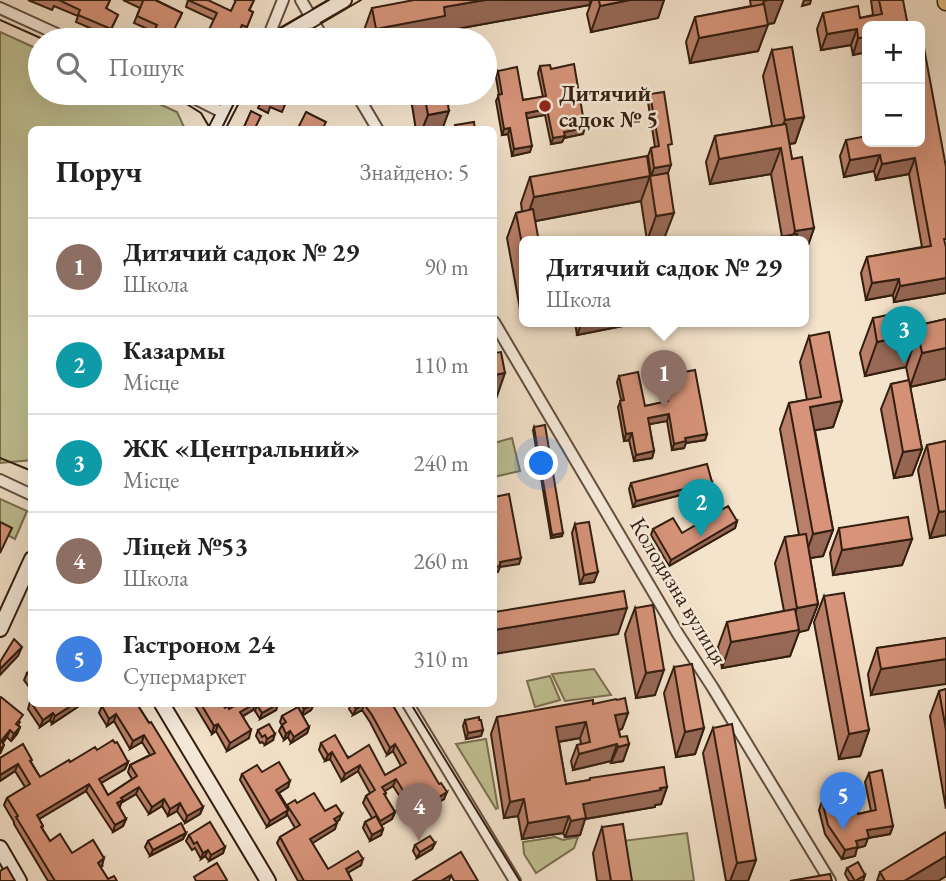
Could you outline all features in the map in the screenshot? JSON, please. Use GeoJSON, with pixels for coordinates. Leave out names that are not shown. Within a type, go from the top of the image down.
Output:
{"type":"FeatureCollection","features":[{"type":"Feature","properties":{"kind":"street"},"geometry":{"type":"LineString","coordinates":[[272,28],[283,0]]}},
{"type":"Feature","properties":{"kind":"street"},"geometry":{"type":"LineString","coordinates":[[301,0],[317,28]]}},
{"type":"Feature","properties":{"kind":"street"},"geometry":{"type":"LineString","coordinates":[[296,28],[344,0]]}},
{"type":"Feature","properties":{"kind":"street"},"geometry":{"type":"LineString","coordinates":[[0,8],[44,28]]}},
{"type":"Feature","properties":{"kind":"street"},"geometry":{"type":"LineString","coordinates":[[208,105],[224,113]]}},
{"type":"Feature","properties":{"kind":"street"},"geometry":{"type":"LineString","coordinates":[[218,126],[228,105]]}},
{"type":"Feature","properties":{"kind":"street"},"geometry":{"type":"LineString","coordinates":[[363,105],[376,126]]}},
{"type":"Feature","properties":{"kind":"street","name":"Колодязна вулиця"},"geometry":{"type":"LineString","coordinates":[[497,327],[678,634],[830,881]]}},
{"type":"Feature","properties":{"kind":"street"},"geometry":{"type":"LineString","coordinates":[[0,480],[28,493]]}},
{"type":"Feature","properties":{"kind":"street"},"geometry":{"type":"LineString","coordinates":[[0,629],[28,576]]}},
{"type":"Feature","properties":{"kind":"street"},"geometry":{"type":"LineString","coordinates":[[164,707],[268,881]]}},
{"type":"Feature","properties":{"kind":"street"},"geometry":{"type":"LineString","coordinates":[[410,707],[515,881]]}},
{"type":"Feature","properties":{"kind":"street"},"geometry":{"type":"LineString","coordinates":[[0,848],[19,881]]}},
{"type":"Feature","properties":{"kind":"green space"},"geometry":{"type":"Polygon","coordinates":[[[0,32],[28,45],[28,105],[162,105],[177,112],[184,126],[28,126],[28,460],[0,463],[0,32]]]}},
{"type":"Feature","properties":{"kind":"green space"},"geometry":{"type":"Polygon","coordinates":[[[512,438],[520,471],[497,476],[497,442],[512,438]]]}},
{"type":"Feature","properties":{"kind":"green space"},"geometry":{"type":"Polygon","coordinates":[[[0,499],[27,511],[15,539],[0,531],[0,499]]]}},
{"type":"Feature","properties":{"kind":"green space"},"geometry":{"type":"Polygon","coordinates":[[[594,669],[611,695],[565,701],[552,674],[594,669]]]}},
{"type":"Feature","properties":{"kind":"green space"},"geometry":{"type":"Polygon","coordinates":[[[550,676],[560,700],[535,707],[527,681],[550,676]]]}},
{"type":"Feature","properties":{"kind":"green space"},"geometry":{"type":"Polygon","coordinates":[[[486,739],[498,808],[496,809],[456,744],[486,739]]]}},
{"type":"Feature","properties":{"kind":"green space"},"geometry":{"type":"Polygon","coordinates":[[[687,833],[694,881],[629,881],[622,841],[687,833]]]}},
{"type":"Feature","properties":{"kind":"green space"},"geometry":{"type":"Polygon","coordinates":[[[555,837],[563,840],[578,837],[574,848],[536,873],[524,854],[523,842],[555,837]]]}},
{"type":"Feature","properties":{"kind":"building"},"geometry":{"type":"Polygon","coordinates":[[[59,0],[110,0],[106,8],[118,15],[112,28],[109,28],[78,15],[80,10],[59,0]]]}},
{"type":"Feature","properties":{"kind":"building"},"geometry":{"type":"Polygon","coordinates":[[[141,0],[155,0],[182,13],[175,28],[156,28],[157,25],[137,16],[143,1],[141,0]]]}},
{"type":"Feature","properties":{"kind":"building"},"geometry":{"type":"Polygon","coordinates":[[[188,0],[208,0],[231,11],[236,0],[254,0],[249,10],[253,12],[247,27],[242,25],[241,28],[210,28],[217,13],[188,0]]]}},
{"type":"Feature","properties":{"kind":"building"},"geometry":{"type":"Polygon","coordinates":[[[414,0],[485,0],[444,7],[445,16],[381,28],[376,28],[372,8],[414,0]]]}},
{"type":"Feature","properties":{"kind":"building"},"geometry":{"type":"Polygon","coordinates":[[[599,0],[630,0],[600,6],[599,0]]]}},
{"type":"Feature","properties":{"kind":"building"},"geometry":{"type":"Polygon","coordinates":[[[879,0],[903,0],[907,21],[862,21],[862,38],[858,38],[857,29],[827,34],[823,13],[858,6],[860,18],[882,14],[879,0]]]}},
{"type":"Feature","properties":{"kind":"building"},"geometry":{"type":"Polygon","coordinates":[[[764,4],[768,25],[699,38],[695,17],[764,4]]]}},
{"type":"Feature","properties":{"kind":"building"},"geometry":{"type":"Polygon","coordinates":[[[792,47],[804,117],[785,120],[772,50],[792,47]]]}},
{"type":"Feature","properties":{"kind":"building"},"geometry":{"type":"Polygon","coordinates":[[[925,53],[946,167],[946,278],[900,286],[899,279],[872,283],[867,257],[931,246],[915,158],[882,164],[880,155],[850,160],[846,140],[862,137],[862,147],[925,147],[925,53]]]}},
{"type":"Feature","properties":{"kind":"building"},"geometry":{"type":"Polygon","coordinates":[[[574,64],[585,128],[564,132],[565,136],[553,138],[547,109],[526,113],[532,146],[514,149],[510,128],[504,129],[498,95],[502,94],[498,71],[517,67],[523,100],[546,96],[540,66],[550,65],[551,69],[574,64]]]}},
{"type":"Feature","properties":{"kind":"building"},"geometry":{"type":"Polygon","coordinates":[[[664,92],[672,144],[668,145],[671,165],[654,168],[651,148],[659,146],[650,94],[664,92]]]}},
{"type":"Feature","properties":{"kind":"building"},"geometry":{"type":"Polygon","coordinates":[[[426,105],[448,105],[449,111],[428,115],[426,105]]]}},
{"type":"Feature","properties":{"kind":"building"},"geometry":{"type":"Polygon","coordinates":[[[251,111],[261,116],[256,126],[244,126],[251,111]]]}},
{"type":"Feature","properties":{"kind":"building"},"geometry":{"type":"Polygon","coordinates":[[[306,112],[326,122],[324,126],[299,126],[306,112]]]}},
{"type":"Feature","properties":{"kind":"building"},"geometry":{"type":"Polygon","coordinates":[[[474,122],[474,126],[455,126],[474,122]]]}},
{"type":"Feature","properties":{"kind":"building"},"geometry":{"type":"Polygon","coordinates":[[[786,124],[792,159],[802,157],[814,228],[795,231],[781,148],[719,159],[715,136],[786,124]]]}},
{"type":"Feature","properties":{"kind":"building"},"geometry":{"type":"Polygon","coordinates":[[[647,156],[650,176],[534,197],[530,177],[647,156]]]}},
{"type":"Feature","properties":{"kind":"building"},"geometry":{"type":"Polygon","coordinates":[[[668,173],[674,213],[656,216],[650,176],[668,173]]]}},
{"type":"Feature","properties":{"kind":"building"},"geometry":{"type":"Polygon","coordinates":[[[533,209],[538,236],[520,236],[516,213],[533,209]]]}},
{"type":"Feature","properties":{"kind":"building"},"geometry":{"type":"Polygon","coordinates":[[[912,310],[915,326],[946,319],[946,348],[922,353],[918,333],[877,342],[873,318],[912,310]]]}},
{"type":"Feature","properties":{"kind":"building"},"geometry":{"type":"Polygon","coordinates":[[[829,332],[842,401],[810,407],[833,530],[813,534],[789,403],[821,397],[809,336],[829,332]]]}},
{"type":"Feature","properties":{"kind":"building"},"geometry":{"type":"Polygon","coordinates":[[[501,352],[505,373],[497,374],[497,353],[501,352]]]}},
{"type":"Feature","properties":{"kind":"building"},"geometry":{"type":"Polygon","coordinates":[[[672,370],[673,374],[695,370],[707,434],[685,438],[686,441],[674,444],[669,414],[648,418],[654,451],[636,455],[632,433],[626,434],[619,376],[638,372],[645,406],[668,401],[662,372],[672,370]]]}},
{"type":"Feature","properties":{"kind":"building"},"geometry":{"type":"Polygon","coordinates":[[[909,380],[922,449],[903,452],[891,384],[909,380]]]}},
{"type":"Feature","properties":{"kind":"building"},"geometry":{"type":"Polygon","coordinates":[[[545,425],[563,533],[552,535],[534,427],[545,425]]]}},
{"type":"Feature","properties":{"kind":"building"},"geometry":{"type":"Polygon","coordinates":[[[946,441],[946,511],[939,512],[927,445],[946,441]]]}},
{"type":"Feature","properties":{"kind":"building"},"geometry":{"type":"Polygon","coordinates":[[[707,464],[712,482],[636,501],[631,483],[707,464]]]}},
{"type":"Feature","properties":{"kind":"building"},"geometry":{"type":"Polygon","coordinates":[[[509,494],[521,558],[500,562],[500,566],[497,566],[497,496],[509,494]]]}},
{"type":"Feature","properties":{"kind":"building"},"geometry":{"type":"Polygon","coordinates":[[[728,506],[737,521],[671,560],[653,529],[673,518],[682,533],[728,506]]]}},
{"type":"Feature","properties":{"kind":"building"},"geometry":{"type":"Polygon","coordinates":[[[908,517],[912,539],[842,550],[839,528],[908,517]]]}},
{"type":"Feature","properties":{"kind":"building"},"geometry":{"type":"Polygon","coordinates":[[[0,522],[12,528],[0,553],[0,522]]]}},
{"type":"Feature","properties":{"kind":"building"},"geometry":{"type":"Polygon","coordinates":[[[589,522],[598,572],[584,575],[575,524],[589,522]]]}},
{"type":"Feature","properties":{"kind":"building"},"geometry":{"type":"Polygon","coordinates":[[[806,534],[818,604],[797,608],[785,537],[806,534]]]}},
{"type":"Feature","properties":{"kind":"building"},"geometry":{"type":"Polygon","coordinates":[[[624,591],[627,608],[497,630],[497,612],[624,591]]]}},
{"type":"Feature","properties":{"kind":"building"},"geometry":{"type":"Polygon","coordinates":[[[844,593],[869,730],[849,734],[824,596],[844,593]]]}},
{"type":"Feature","properties":{"kind":"building"},"geometry":{"type":"Polygon","coordinates":[[[653,605],[664,670],[646,673],[635,608],[653,605]]]}},
{"type":"Feature","properties":{"kind":"building"},"geometry":{"type":"Polygon","coordinates":[[[795,609],[799,630],[731,642],[727,622],[795,609]]]}},
{"type":"Feature","properties":{"kind":"building"},"geometry":{"type":"Polygon","coordinates":[[[946,638],[946,659],[881,669],[877,648],[946,638]]]}},
{"type":"Feature","properties":{"kind":"building"},"geometry":{"type":"Polygon","coordinates":[[[14,639],[22,647],[0,669],[0,662],[14,639]]]}},
{"type":"Feature","properties":{"kind":"building"},"geometry":{"type":"Polygon","coordinates":[[[692,664],[704,728],[685,732],[674,667],[692,664]]]}},
{"type":"Feature","properties":{"kind":"building"},"geometry":{"type":"Polygon","coordinates":[[[946,689],[946,730],[939,691],[946,689]]]}},
{"type":"Feature","properties":{"kind":"building"},"geometry":{"type":"Polygon","coordinates":[[[0,698],[23,715],[16,724],[20,727],[14,734],[10,730],[1,741],[4,745],[0,750],[0,698]]]}},
{"type":"Feature","properties":{"kind":"building"},"geometry":{"type":"Polygon","coordinates":[[[625,698],[628,713],[615,715],[620,737],[627,736],[629,744],[618,747],[617,744],[579,754],[577,745],[590,742],[586,722],[556,727],[566,784],[664,767],[667,787],[583,804],[586,818],[571,821],[569,816],[528,823],[524,799],[510,802],[497,717],[593,700],[593,704],[625,698]]]}},
{"type":"Feature","properties":{"kind":"building"},"geometry":{"type":"Polygon","coordinates":[[[34,707],[69,707],[55,716],[53,713],[43,720],[34,707]]]}},
{"type":"Feature","properties":{"kind":"building"},"geometry":{"type":"Polygon","coordinates":[[[103,707],[139,707],[203,807],[187,816],[180,803],[170,809],[164,799],[152,807],[139,787],[117,803],[126,819],[115,825],[89,784],[37,815],[50,841],[60,834],[72,853],[93,840],[104,858],[98,863],[108,879],[114,876],[117,881],[55,881],[7,798],[30,784],[18,764],[0,775],[0,758],[23,744],[40,777],[113,740],[117,742],[128,762],[99,779],[108,795],[137,776],[130,765],[155,753],[144,735],[133,741],[116,714],[109,719],[103,707]]]}},
{"type":"Feature","properties":{"kind":"building"},"geometry":{"type":"Polygon","coordinates":[[[203,707],[249,707],[240,712],[251,730],[230,743],[218,724],[214,726],[203,707]]]}},
{"type":"Feature","properties":{"kind":"building"},"geometry":{"type":"Polygon","coordinates":[[[258,707],[273,707],[262,713],[258,707]]]}},
{"type":"Feature","properties":{"kind":"building"},"geometry":{"type":"Polygon","coordinates":[[[298,707],[309,727],[294,737],[290,731],[286,734],[282,725],[286,722],[282,716],[298,707]]]}},
{"type":"Feature","properties":{"kind":"building"},"geometry":{"type":"Polygon","coordinates":[[[366,707],[394,707],[439,784],[441,783],[447,792],[413,813],[407,803],[410,802],[396,779],[382,787],[395,812],[380,821],[366,796],[375,790],[360,765],[345,774],[332,752],[328,755],[321,743],[335,735],[348,758],[369,745],[385,775],[406,763],[395,744],[390,748],[366,707]]]}},
{"type":"Feature","properties":{"kind":"building"},"geometry":{"type":"Polygon","coordinates":[[[479,717],[483,730],[468,733],[465,720],[479,717]]]}},
{"type":"Feature","properties":{"kind":"building"},"geometry":{"type":"Polygon","coordinates":[[[269,724],[275,734],[267,739],[265,735],[262,737],[258,730],[269,724]]]}},
{"type":"Feature","properties":{"kind":"building"},"geometry":{"type":"Polygon","coordinates":[[[732,724],[756,860],[737,863],[713,728],[732,724]]]}},
{"type":"Feature","properties":{"kind":"building"},"geometry":{"type":"Polygon","coordinates":[[[279,762],[290,781],[276,790],[288,810],[270,821],[242,774],[257,765],[262,772],[279,762]]]}},
{"type":"Feature","properties":{"kind":"building"},"geometry":{"type":"Polygon","coordinates":[[[882,770],[893,826],[867,830],[869,838],[856,841],[858,847],[845,850],[828,825],[822,801],[845,795],[844,789],[853,787],[858,814],[876,810],[869,773],[882,770]]]}},
{"type":"Feature","properties":{"kind":"building"},"geometry":{"type":"Polygon","coordinates":[[[314,793],[325,811],[336,805],[342,814],[334,819],[337,823],[310,839],[328,869],[358,851],[363,859],[346,869],[352,881],[304,881],[280,837],[300,825],[287,805],[295,800],[297,803],[314,793]]]}},
{"type":"Feature","properties":{"kind":"building"},"geometry":{"type":"Polygon","coordinates":[[[376,816],[383,829],[372,835],[365,822],[376,816]]]}},
{"type":"Feature","properties":{"kind":"building"},"geometry":{"type":"Polygon","coordinates":[[[210,822],[225,847],[211,855],[208,850],[203,853],[189,835],[210,822]]]}},
{"type":"Feature","properties":{"kind":"building"},"geometry":{"type":"Polygon","coordinates":[[[181,823],[186,833],[153,850],[148,841],[181,823]]]}},
{"type":"Feature","properties":{"kind":"building"},"geometry":{"type":"Polygon","coordinates":[[[623,824],[632,881],[611,881],[602,827],[623,824]]]}},
{"type":"Feature","properties":{"kind":"building"},"geometry":{"type":"Polygon","coordinates":[[[946,832],[946,856],[904,881],[885,881],[880,872],[946,832]]]}},
{"type":"Feature","properties":{"kind":"building"},"geometry":{"type":"Polygon","coordinates":[[[430,836],[435,843],[420,852],[415,845],[430,836]]]}},
{"type":"Feature","properties":{"kind":"building"},"geometry":{"type":"Polygon","coordinates":[[[461,852],[478,881],[454,881],[451,875],[441,881],[413,881],[461,852]]]}},
{"type":"Feature","properties":{"kind":"building"},"geometry":{"type":"Polygon","coordinates":[[[858,862],[865,875],[855,881],[847,868],[858,862]]]}},
{"type":"Feature","properties":{"kind":"building"},"geometry":{"type":"Polygon","coordinates":[[[217,863],[227,880],[196,881],[194,877],[217,863]]]}},
{"type":"Feature","properties":{"kind":"building"},"geometry":{"type":"Polygon","coordinates":[[[7,867],[15,881],[0,881],[0,871],[7,867]]]}},
{"type":"Feature","properties":{"kind":"building"},"geometry":{"type":"Polygon","coordinates":[[[830,874],[832,881],[790,881],[830,874]]]}},
{"type":"Feature","properties":{"kind":"tram line"},"geometry":{"type":"LineString","coordinates":[[281,28],[329,0]]}},
{"type":"Feature","properties":{"kind":"tram line"},"geometry":{"type":"LineString","coordinates":[[313,28],[361,0]]}},
{"type":"Feature","properties":{"kind":"tram line"},"geometry":{"type":"LineString","coordinates":[[0,20],[28,32]]}},
{"type":"Feature","properties":{"kind":"tram line"},"geometry":{"type":"LineString","coordinates":[[188,105],[201,113],[209,126]]}},
{"type":"Feature","properties":{"kind":"tram line"},"geometry":{"type":"LineString","coordinates":[[223,126],[233,105]]}},
{"type":"Feature","properties":{"kind":"tram line"},"geometry":{"type":"LineString","coordinates":[[0,458],[28,469]]}},
{"type":"Feature","properties":{"kind":"tram line"},"geometry":{"type":"LineString","coordinates":[[413,707],[520,881]]}},
{"type":"Feature","properties":{"kind":"place","name":"Дитячий садок № 5"},"geometry":{"type":"Point","coordinates":[545,106]}},
{"type":"Feature","properties":{"kind":"place","name":"ЖК «Центральний»"},"geometry":{"type":"Point","coordinates":[904,364]}},
{"type":"Feature","properties":{"kind":"place","name":"Дитячий садок № 29"},"geometry":{"type":"Point","coordinates":[664,408]}},
{"type":"Feature","properties":{"kind":"place","name":"Казармы"},"geometry":{"type":"Point","coordinates":[701,537]}},
{"type":"Feature","properties":{"kind":"place","name":"Гастроном 24"},"geometry":{"type":"Point","coordinates":[843,830]}},
{"type":"Feature","properties":{"kind":"place","name":"Ліцей №53"},"geometry":{"type":"Point","coordinates":[419,841]}}]}
